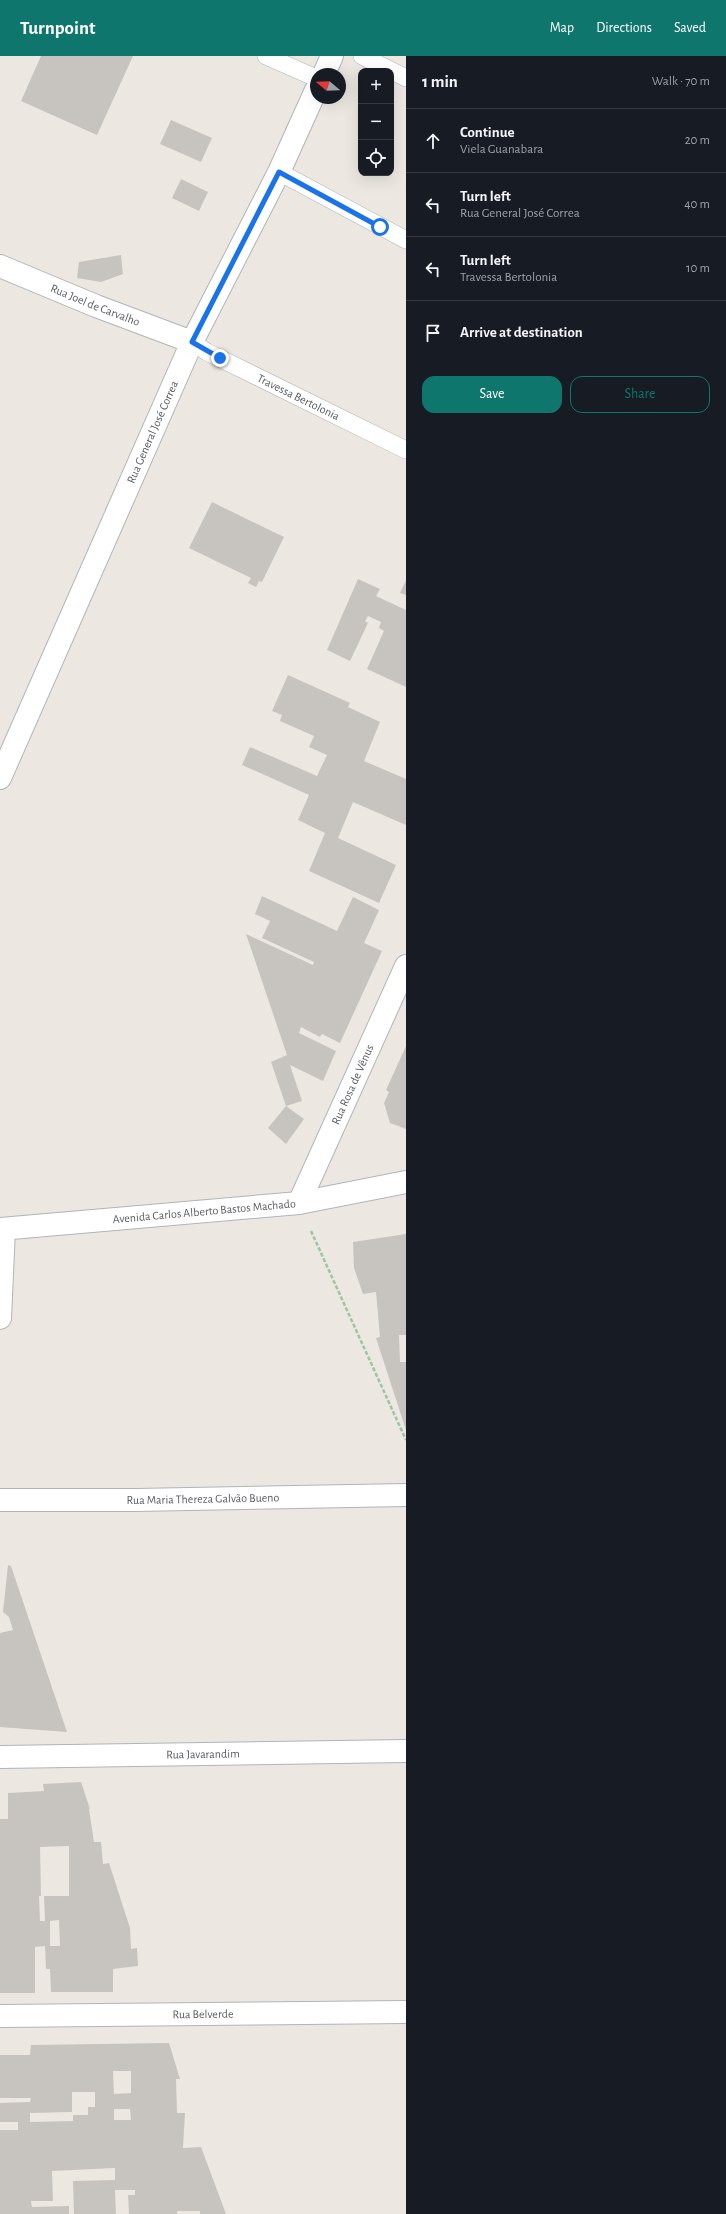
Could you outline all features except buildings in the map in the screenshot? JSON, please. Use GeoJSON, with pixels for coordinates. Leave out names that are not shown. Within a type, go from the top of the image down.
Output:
{"type":"FeatureCollection","features":[{"type":"Feature","properties":{"kind":"street"},"geometry":{"type":"LineString","coordinates":[[327,68],[332,56]]}},
{"type":"Feature","properties":{"kind":"street","name":"Rua General José Correa"},"geometry":{"type":"LineString","coordinates":[[0,778],[192,342],[279,172],[310,103]]}},
{"type":"Feature","properties":{"kind":"street","name":"Rua Joel de Carvalho"},"geometry":{"type":"LineString","coordinates":[[0,266],[96,306],[192,342]]}},
{"type":"Feature","properties":{"kind":"street","name":"Rua Rosa de Vênus"},"geometry":{"type":"LineString","coordinates":[[299,1202],[406,966]]}},
{"type":"Feature","properties":{"kind":"street","name":"Avenida Carlos Alberto Bastos Machado"},"geometry":{"type":"LineString","coordinates":[[2,1229],[299,1202],[406,1182]]}},
{"type":"Feature","properties":{"kind":"street"},"geometry":{"type":"LineString","coordinates":[[0,1318],[2,1229]]}},
{"type":"Feature","properties":{"kind":"street","name":"Rua Maria Thereza Galvão Bueno"},"geometry":{"type":"LineString","coordinates":[[0,1500],[136,1500],[406,1495]]}},
{"type":"Feature","properties":{"kind":"street","name":"Rua Javarandim"},"geometry":{"type":"LineString","coordinates":[[0,1757],[406,1751]]}},
{"type":"Feature","properties":{"kind":"street","name":"Rua Belverde"},"geometry":{"type":"LineString","coordinates":[[0,2016],[406,2012]]}},
{"type":"Feature","properties":{"kind":"lane"},"geometry":{"type":"LineString","coordinates":[[266,56],[310,75]]}},
{"type":"Feature","properties":{"kind":"lane"},"geometry":{"type":"LineString","coordinates":[[362,56],[406,78]]}},
{"type":"Feature","properties":{"kind":"lane"},"geometry":{"type":"LineString","coordinates":[[279,172],[406,240]]}},
{"type":"Feature","properties":{"kind":"lane","name":"Travessa Bertolonia"},"geometry":{"type":"LineString","coordinates":[[192,342],[207,352],[406,450]]}},
{"type":"Feature","properties":{"kind":"path"},"geometry":{"type":"LineString","coordinates":[[299,1202],[406,1440]]}},
{"type":"Feature","properties":{"kind":"route"},"geometry":{"type":"LineString","coordinates":[[220,358],[207,352],[192,342],[279,172],[380,227]]}}]}
